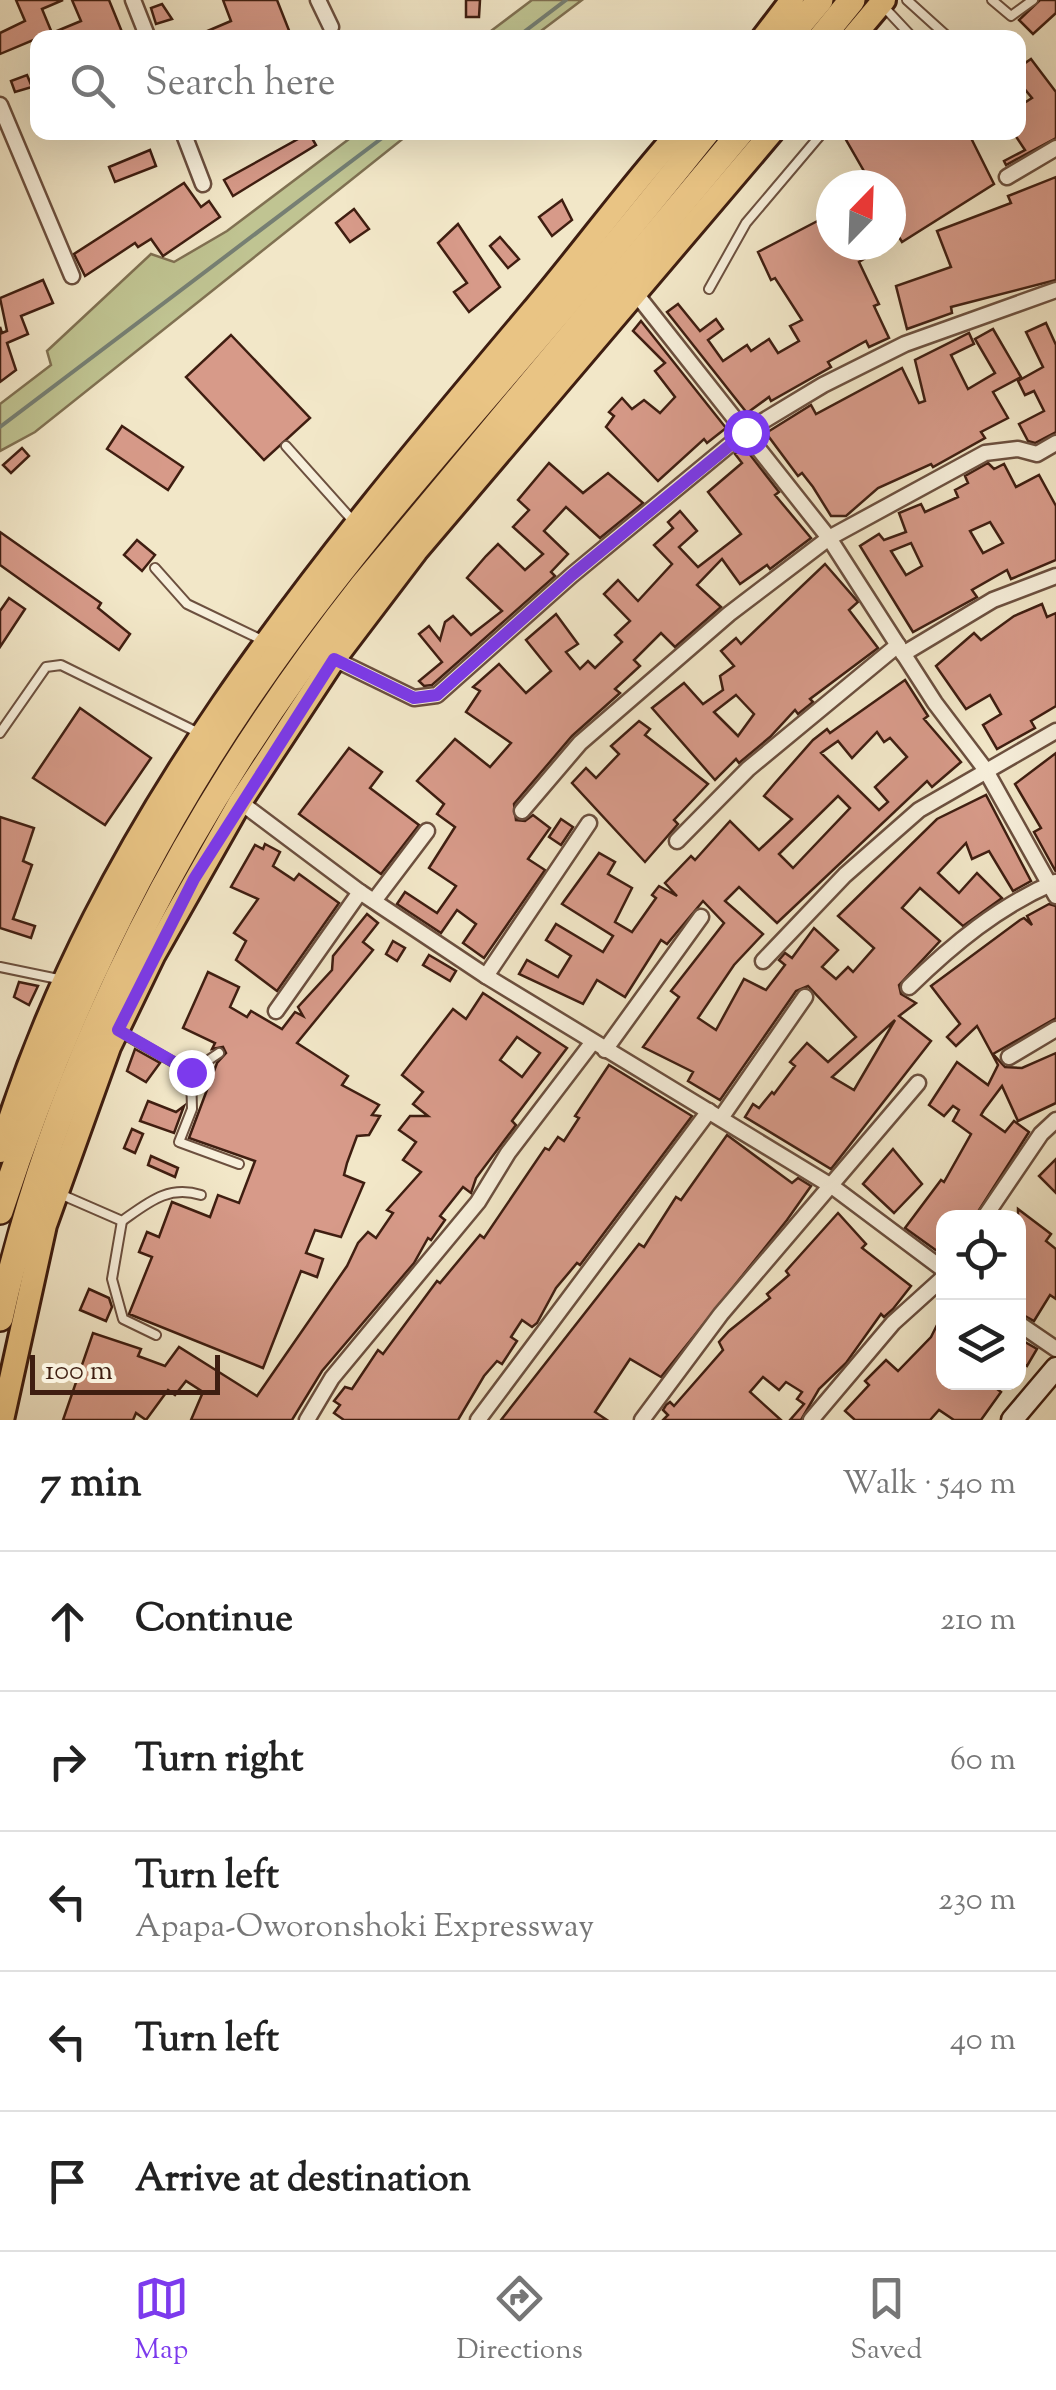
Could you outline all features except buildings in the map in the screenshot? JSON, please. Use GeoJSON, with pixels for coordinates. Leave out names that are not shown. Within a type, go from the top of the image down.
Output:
{"type":"FeatureCollection","features":[{"type":"Feature","properties":{"kind":"highway"},"geometry":{"type":"LineString","coordinates":[[795,30],[820,0]]}},
{"type":"Feature","properties":{"kind":"highway"},"geometry":{"type":"LineString","coordinates":[[828,30],[852,0]]}},
{"type":"Feature","properties":{"kind":"highway"},"geometry":{"type":"LineString","coordinates":[[0,1211],[60,1042],[105,944],[157,847],[256,684],[377,524],[700,140]]}},
{"type":"Feature","properties":{"kind":"highway"},"geometry":{"type":"LineString","coordinates":[[0,1318],[24,1223],[72,1085],[128,957],[234,771],[362,584],[735,140]]}},
{"type":"Feature","properties":{"kind":"main road"},"geometry":{"type":"LineString","coordinates":[[769,30],[792,0]]}},
{"type":"Feature","properties":{"kind":"main road"},"geometry":{"type":"LineString","coordinates":[[859,30],[882,2]]}},
{"type":"Feature","properties":{"kind":"main road"},"geometry":{"type":"LineString","coordinates":[[0,1151],[32,1058],[68,981],[124,865],[201,734],[264,641],[354,522],[671,140]]}},
{"type":"Feature","properties":{"kind":"main road"},"geometry":{"type":"LineString","coordinates":[[2,1420],[56,1192],[118,1030],[154,954],[240,802],[334,659],[416,551],[765,140]]}},
{"type":"Feature","properties":{"kind":"main road"},"geometry":{"type":"LineString","coordinates":[[1012,1420],[1053,1377]]}},
{"type":"Feature","properties":{"kind":"street"},"geometry":{"type":"LineString","coordinates":[[134,0],[145,30]]}},
{"type":"Feature","properties":{"kind":"street"},"geometry":{"type":"LineString","coordinates":[[318,0],[331,28]]}},
{"type":"Feature","properties":{"kind":"street"},"geometry":{"type":"LineString","coordinates":[[0,105],[72,276]]}},
{"type":"Feature","properties":{"kind":"street"},"geometry":{"type":"LineString","coordinates":[[186,140],[203,184]]}},
{"type":"Feature","properties":{"kind":"street"},"geometry":{"type":"LineString","coordinates":[[1006,177],[1056,148]]}},
{"type":"Feature","properties":{"kind":"street"},"geometry":{"type":"LineString","coordinates":[[334,659],[414,698],[437,695],[572,575],[746,432],[823,385],[905,344],[1056,290]]}},
{"type":"Feature","properties":{"kind":"street"},"geometry":{"type":"LineString","coordinates":[[637,295],[829,538],[900,650],[985,768],[1054,887],[1018,900],[953,944],[909,987]]}},
{"type":"Feature","properties":{"kind":"street"},"geometry":{"type":"LineString","coordinates":[[522,810],[580,743],[729,614],[829,538],[984,453],[1018,448],[1038,454],[1056,443]]}},
{"type":"Feature","properties":{"kind":"street"},"geometry":{"type":"LineString","coordinates":[[676,841],[748,768],[900,650],[993,600],[1056,576]]}},
{"type":"Feature","properties":{"kind":"street"},"geometry":{"type":"LineString","coordinates":[[762,961],[889,834],[985,768],[1056,731]]}},
{"type":"Feature","properties":{"kind":"street"},"geometry":{"type":"LineString","coordinates":[[240,802],[360,892],[486,976],[833,1187],[936,1267]]}},
{"type":"Feature","properties":{"kind":"street"},"geometry":{"type":"LineString","coordinates":[[486,976],[589,823]]}},
{"type":"Feature","properties":{"kind":"street"},"geometry":{"type":"LineString","coordinates":[[374,901],[428,831]]}},
{"type":"Feature","properties":{"kind":"street"},"geometry":{"type":"LineString","coordinates":[[276,1011],[360,892]]}},
{"type":"Feature","properties":{"kind":"street"},"geometry":{"type":"LineString","coordinates":[[307,1420],[332,1378],[478,1202],[508,1153],[701,917]]}},
{"type":"Feature","properties":{"kind":"street"},"geometry":{"type":"LineString","coordinates":[[478,1420],[805,997]]}},
{"type":"Feature","properties":{"kind":"street"},"geometry":{"type":"LineString","coordinates":[[1009,1056],[1056,1029]]}},
{"type":"Feature","properties":{"kind":"street"},"geometry":{"type":"LineString","coordinates":[[642,1420],[721,1314],[918,1083]]}},
{"type":"Feature","properties":{"kind":"street"},"geometry":{"type":"LineString","coordinates":[[989,1210],[1041,1134],[1056,1120]]}},
{"type":"Feature","properties":{"kind":"street"},"geometry":{"type":"LineString","coordinates":[[811,1420],[892,1323],[936,1281]]}},
{"type":"Feature","properties":{"kind":"street"},"geometry":{"type":"LineString","coordinates":[[1026,1327],[1056,1348]]}},
{"type":"Feature","properties":{"kind":"lane"},"geometry":{"type":"LineString","coordinates":[[907,0],[940,30]]}},
{"type":"Feature","properties":{"kind":"lane"},"geometry":{"type":"LineString","coordinates":[[992,0],[1010,16],[1033,0]]}},
{"type":"Feature","properties":{"kind":"lane"},"geometry":{"type":"LineString","coordinates":[[882,2],[906,30]]}},
{"type":"Feature","properties":{"kind":"lane"},"geometry":{"type":"LineString","coordinates":[[708,289],[746,223],[817,140]]}},
{"type":"Feature","properties":{"kind":"lane"},"geometry":{"type":"LineString","coordinates":[[286,446],[354,522]]}},
{"type":"Feature","properties":{"kind":"lane"},"geometry":{"type":"LineString","coordinates":[[155,568],[187,604],[264,641]]}},
{"type":"Feature","properties":{"kind":"lane"},"geometry":{"type":"LineString","coordinates":[[0,733],[46,668],[62,665],[201,734]]}},
{"type":"Feature","properties":{"kind":"lane"},"geometry":{"type":"LineString","coordinates":[[0,968],[68,981]]}},
{"type":"Feature","properties":{"kind":"lane"},"geometry":{"type":"LineString","coordinates":[[118,1030],[191,1072]]}},
{"type":"Feature","properties":{"kind":"lane"},"geometry":{"type":"LineString","coordinates":[[191,1072],[219,1052]]}},
{"type":"Feature","properties":{"kind":"lane"},"geometry":{"type":"LineString","coordinates":[[191,1072],[192,1108],[179,1142],[239,1164]]}},
{"type":"Feature","properties":{"kind":"lane"},"geometry":{"type":"LineString","coordinates":[[156,1335],[122,1319],[112,1279],[122,1221],[156,1197],[179,1188],[202,1195]]}},
{"type":"Feature","properties":{"kind":"lane"},"geometry":{"type":"LineString","coordinates":[[56,1192],[122,1221]]}},
{"type":"Feature","properties":{"kind":"green space"},"geometry":{"type":"Polygon","coordinates":[[[532,0],[582,0],[542,30],[492,30],[532,0]]]}},
{"type":"Feature","properties":{"kind":"green space"},"geometry":{"type":"Polygon","coordinates":[[[348,140],[401,140],[35,432],[0,451],[0,404],[51,365],[47,351],[151,254],[174,262],[227,231],[348,140]]]}},
{"type":"Feature","properties":{"kind":"waterway"},"geometry":{"type":"LineString","coordinates":[[527,30],[566,0]]}},
{"type":"Feature","properties":{"kind":"waterway"},"geometry":{"type":"LineString","coordinates":[[0,427],[379,140]]}},
{"type":"Feature","properties":{"kind":"route"},"geometry":{"type":"LineString","coordinates":[[191,1072],[118,1030],[194,879],[258,772],[334,659],[414,698],[437,695],[572,575],[746,432]]}}]}
